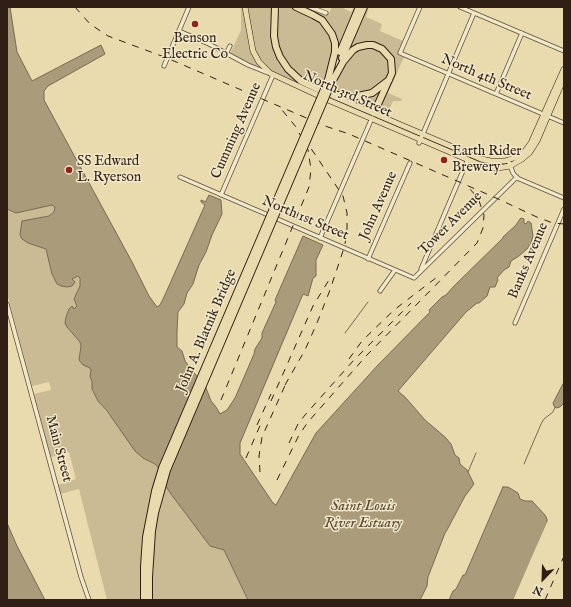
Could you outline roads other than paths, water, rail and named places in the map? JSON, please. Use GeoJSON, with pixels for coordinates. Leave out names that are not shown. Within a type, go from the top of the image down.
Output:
{"type":"FeatureCollection","features":[{"type":"Feature","properties":{"kind":"highway"},"geometry":{"type":"LineString","coordinates":[[274,7],[274,36],[276,47]]}},
{"type":"Feature","properties":{"kind":"highway"},"geometry":{"type":"LineString","coordinates":[[276,47],[276,15],[279,7]]}},
{"type":"Feature","properties":{"kind":"highway"},"geometry":{"type":"LineString","coordinates":[[295,7],[310,10],[322,20],[332,34],[335,43],[335,56],[330,81]]}},
{"type":"Feature","properties":{"kind":"highway"},"geometry":{"type":"LineString","coordinates":[[330,81],[359,7]]}},
{"type":"Feature","properties":{"kind":"highway"},"geometry":{"type":"LineString","coordinates":[[330,81],[364,7]]}},
{"type":"Feature","properties":{"kind":"highway"},"geometry":{"type":"LineString","coordinates":[[330,81],[349,54],[358,47],[373,45],[382,49],[390,56],[393,68],[373,116]]}},
{"type":"Feature","properties":{"kind":"highway","name":"North 3rd Street"},"geometry":{"type":"LineString","coordinates":[[276,47],[280,58],[288,69],[301,81],[328,94]]}},
{"type":"Feature","properties":{"kind":"highway"},"geometry":{"type":"LineString","coordinates":[[328,94],[347,97],[364,96],[376,91],[389,80]]}},
{"type":"Feature","properties":{"kind":"highway","name":"John A. Blatnik Bridge"},"geometry":{"type":"LineString","coordinates":[[144,600],[146,537],[153,498],[162,468],[330,81]]}},
{"type":"Feature","properties":{"kind":"highway","name":"John A. Blatnik Bridge"},"geometry":{"type":"LineString","coordinates":[[149,600],[152,531],[155,513],[167,470],[330,81]]}},
{"type":"Feature","properties":{"kind":"main road"},"geometry":{"type":"LineString","coordinates":[[245,7],[254,55],[273,75]]}},
{"type":"Feature","properties":{"kind":"main road"},"geometry":{"type":"LineString","coordinates":[[509,163],[522,159],[536,143],[564,69]]}},
{"type":"Feature","properties":{"kind":"main road","name":"North 3rd Street"},"geometry":{"type":"LineString","coordinates":[[273,75],[488,161],[509,163]]}},
{"type":"Feature","properties":{"kind":"main road"},"geometry":{"type":"LineString","coordinates":[[546,116],[564,78]]}},
{"type":"Feature","properties":{"kind":"main road","name":"North 3rd Street"},"geometry":{"type":"LineString","coordinates":[[328,94],[420,141],[468,160],[489,168],[498,168],[509,163]]}},
{"type":"Feature","properties":{"kind":"street"},"geometry":{"type":"LineString","coordinates":[[164,66],[189,7]]}},
{"type":"Feature","properties":{"kind":"street","name":"North 4th Street"},"geometry":{"type":"LineString","coordinates":[[420,7],[400,53],[564,123]]}},
{"type":"Feature","properties":{"kind":"street"},"geometry":{"type":"LineString","coordinates":[[460,7],[564,52]]}},
{"type":"Feature","properties":{"kind":"street"},"geometry":{"type":"LineString","coordinates":[[310,10],[326,13]]}},
{"type":"Feature","properties":{"kind":"street"},"geometry":{"type":"LineString","coordinates":[[420,141],[474,13]]}},
{"type":"Feature","properties":{"kind":"street","name":"North 3rd Street"},"geometry":{"type":"LineString","coordinates":[[179,31],[209,44],[254,68],[273,75]]}},
{"type":"Feature","properties":{"kind":"street"},"geometry":{"type":"LineString","coordinates":[[496,94],[522,33]]}},
{"type":"Feature","properties":{"kind":"street"},"geometry":{"type":"LineString","coordinates":[[226,54],[230,46]]}},
{"type":"Feature","properties":{"kind":"street","name":"Cumming Avenue"},"geometry":{"type":"LineString","coordinates":[[221,195],[273,75]]}},
{"type":"Feature","properties":{"kind":"street"},"geometry":{"type":"LineString","coordinates":[[320,238],[373,116]]}},
{"type":"Feature","properties":{"kind":"street"},"geometry":{"type":"LineString","coordinates":[[420,272],[470,154]]}},
{"type":"Feature","properties":{"kind":"street","name":"John Avenue"},"geometry":{"type":"LineString","coordinates":[[368,258],[410,163]]}},
{"type":"Feature","properties":{"kind":"street"},"geometry":{"type":"LineString","coordinates":[[509,163],[513,173],[517,177],[564,198]]}},
{"type":"Feature","properties":{"kind":"street","name":"North 1st Street"},"geometry":{"type":"LineString","coordinates":[[180,177],[414,278],[420,272]]}},
{"type":"Feature","properties":{"kind":"street","name":"Tower Avenue"},"geometry":{"type":"LineString","coordinates":[[420,272],[517,177]]}},
{"type":"Feature","properties":{"kind":"street","name":"Banks Avenue"},"geometry":{"type":"LineString","coordinates":[[514,323],[564,209]]}},
{"type":"Feature","properties":{"kind":"street"},"geometry":{"type":"LineString","coordinates":[[380,291],[395,270]]}},
{"type":"Feature","properties":{"kind":"street","name":"Main Street"},"geometry":{"type":"LineString","coordinates":[[7,304],[81,577],[89,600]]}},
{"type":"Feature","properties":{"kind":"water","name":"Saint Louis River Estuary"},"geometry":{"type":"Polygon","coordinates":[[[7,7],[10,7],[17,52],[32,81],[101,45],[105,54],[48,86],[44,91],[44,100],[149,296],[157,307],[160,305],[164,297],[205,205],[201,202],[201,200],[206,202],[209,195],[221,200],[222,214],[199,265],[193,284],[187,293],[184,304],[178,312],[177,331],[177,347],[182,351],[185,361],[206,388],[211,401],[220,414],[227,410],[235,398],[255,349],[262,338],[262,333],[276,302],[275,300],[303,236],[323,245],[316,260],[316,276],[313,278],[308,296],[303,294],[240,443],[240,454],[273,503],[276,505],[316,433],[378,365],[430,312],[429,310],[516,225],[521,218],[524,219],[524,223],[526,224],[528,221],[531,223],[533,236],[527,249],[511,261],[509,267],[497,278],[498,280],[495,287],[490,287],[487,296],[466,312],[398,391],[425,420],[451,444],[455,455],[459,458],[460,464],[467,470],[474,484],[465,496],[445,533],[428,577],[427,586],[420,600],[248,600],[224,550],[210,546],[165,485],[158,467],[135,451],[107,411],[98,401],[92,389],[92,381],[90,377],[91,370],[83,365],[79,360],[81,346],[80,342],[65,323],[69,309],[72,306],[74,309],[77,306],[74,299],[80,286],[80,278],[78,276],[72,279],[75,282],[72,286],[67,287],[57,284],[52,274],[46,249],[28,243],[22,239],[20,235],[22,221],[49,216],[54,212],[55,207],[52,205],[16,213],[7,209],[7,7]]]}},
{"type":"Feature","properties":{"kind":"water"},"geometry":{"type":"Polygon","coordinates":[[[564,382],[564,403],[560,407],[556,408],[553,403],[564,382]]]}},
{"type":"Feature","properties":{"kind":"water"},"geometry":{"type":"Polygon","coordinates":[[[503,487],[508,487],[518,493],[520,499],[532,501],[547,519],[536,549],[517,592],[513,600],[449,600],[463,575],[465,575],[503,487]]]}},
{"type":"Feature","properties":{"kind":"water"},"geometry":{"type":"Polygon","coordinates":[[[7,523],[17,546],[45,600],[7,600],[7,523]]]}},
{"type":"Feature","properties":{"kind":"waterway"},"geometry":{"type":"LineString","coordinates":[[345,333],[368,302]]}},
{"type":"Feature","properties":{"kind":"waterway"},"geometry":{"type":"LineString","coordinates":[[524,464],[541,424],[544,419],[553,412],[555,407]]}},
{"type":"Feature","properties":{"kind":"waterway"},"geometry":{"type":"LineString","coordinates":[[468,472],[476,453]]}},
{"type":"Feature","properties":{"kind":"railway"},"geometry":{"type":"LineString","coordinates":[[75,7],[90,24],[108,36],[167,58],[325,126],[349,134],[539,218],[553,223],[564,224]]}},
{"type":"Feature","properties":{"kind":"railway"},"geometry":{"type":"LineString","coordinates":[[221,400],[309,187],[311,169],[308,150],[296,127],[282,110]]}},
{"type":"Feature","properties":{"kind":"railway"},"geometry":{"type":"LineString","coordinates":[[285,385],[305,350],[317,323],[330,290],[347,234],[347,213],[343,196],[310,147]]}},
{"type":"Feature","properties":{"kind":"railway"},"geometry":{"type":"LineString","coordinates":[[277,480],[299,435],[308,422],[367,355],[477,243],[483,228],[484,215],[478,198],[469,188]]}},
{"type":"Feature","properties":{"kind":"railway"},"geometry":{"type":"LineString","coordinates":[[349,359],[362,341],[394,310],[441,274]]}},
{"type":"Feature","properties":{"kind":"railway"},"geometry":{"type":"LineString","coordinates":[[271,401],[313,306],[332,275]]}},
{"type":"Feature","properties":{"kind":"railway"},"geometry":{"type":"LineString","coordinates":[[289,443],[298,424],[305,415],[353,361],[411,303]]}},
{"type":"Feature","properties":{"kind":"railway"},"geometry":{"type":"LineString","coordinates":[[260,472],[259,456],[262,437],[287,381]]}},
{"type":"Feature","properties":{"kind":"railway"},"geometry":{"type":"LineString","coordinates":[[257,425],[271,394]]}},
{"type":"Feature","properties":{"kind":"railway"},"geometry":{"type":"LineString","coordinates":[[246,458],[262,421]]}},
{"type":"Feature","properties":{"kind":"railway"},"geometry":{"type":"LineString","coordinates":[[545,600],[564,556]]}},
{"type":"Feature","properties":{"kind":"place","name":"Benson Electric Co"},"geometry":{"type":"Point","coordinates":[195,24]}},
{"type":"Feature","properties":{"kind":"place","name":"Earth Rider Brewery"},"geometry":{"type":"Point","coordinates":[444,160]}},
{"type":"Feature","properties":{"kind":"place","name":"SS Edward L. Ryerson"},"geometry":{"type":"Point","coordinates":[69,170]}}]}
